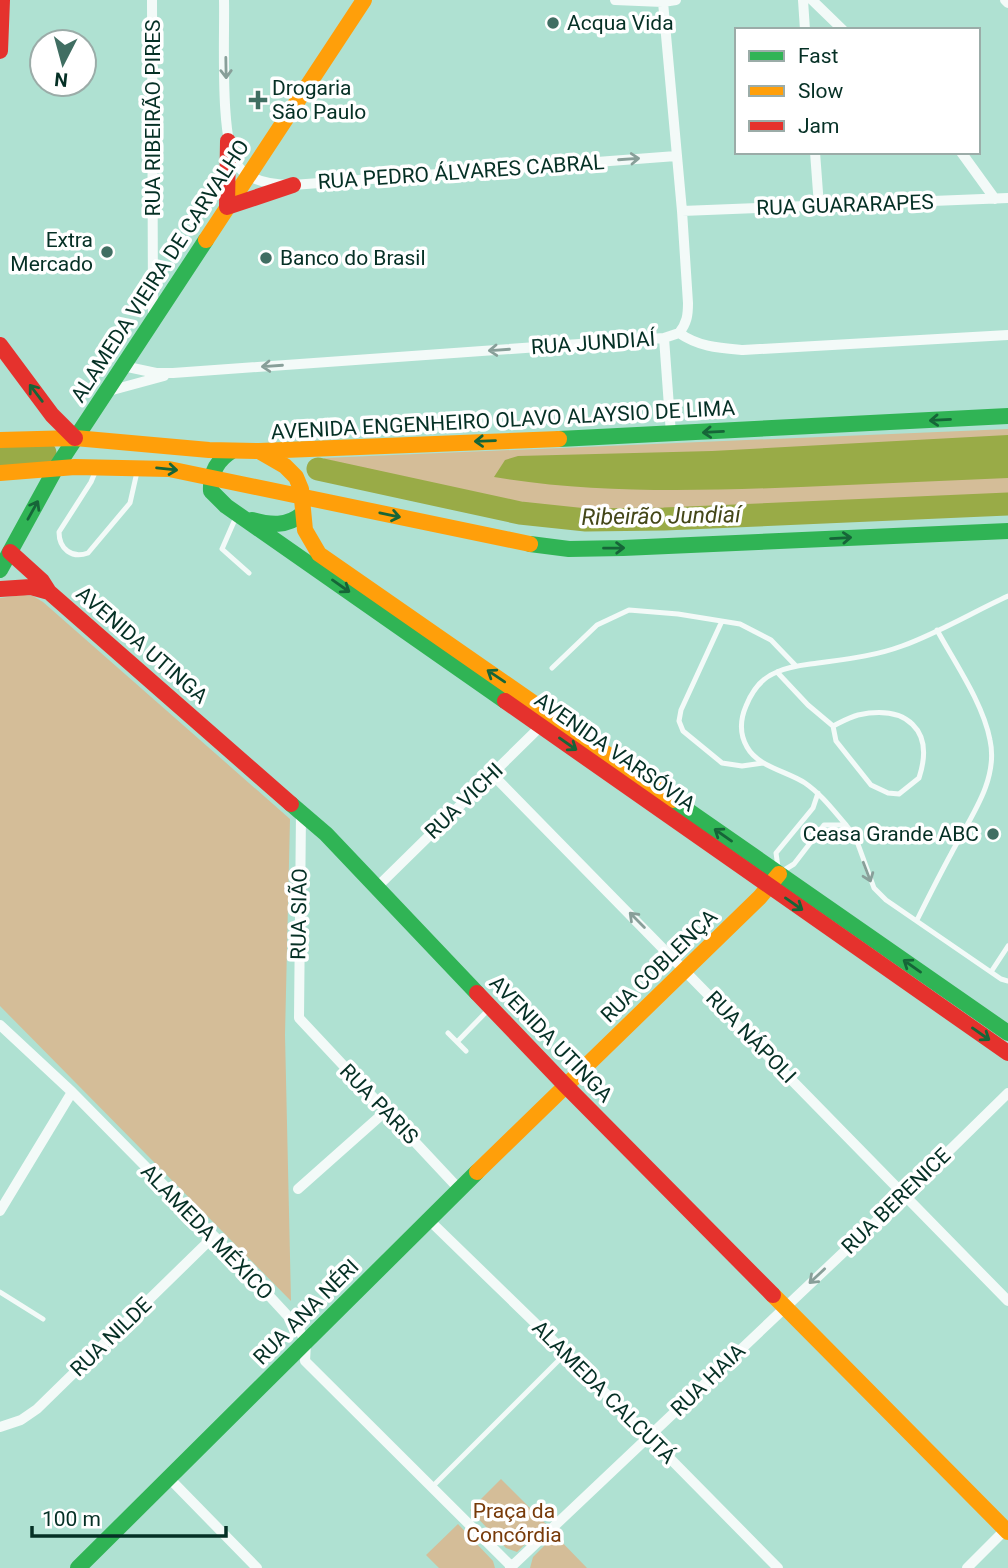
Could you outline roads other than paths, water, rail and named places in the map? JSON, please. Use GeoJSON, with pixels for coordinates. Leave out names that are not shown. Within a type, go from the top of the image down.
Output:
{"type":"FeatureCollection","features":[{"type":"Feature","properties":{"kind":"main road"},"geometry":{"type":"LineString","coordinates":[[0,51],[2,0]]}},
{"type":"Feature","properties":{"kind":"main road","name":"ALAMEDA VIEIRA DE CARVALHO"},"geometry":{"type":"LineString","coordinates":[[0,570],[75,438],[364,0]]}},
{"type":"Feature","properties":{"kind":"main road"},"geometry":{"type":"LineString","coordinates":[[228,141],[227,207],[293,185]]}},
{"type":"Feature","properties":{"kind":"main road"},"geometry":{"type":"LineString","coordinates":[[0,345],[52,415],[75,438]]}},
{"type":"Feature","properties":{"kind":"main road","name":"AVENIDA ENGENHEIRO OLAVO ALAYSIO DE LIMA"},"geometry":{"type":"LineString","coordinates":[[0,440],[75,438],[232,452],[671,434],[1008,416]]}},
{"type":"Feature","properties":{"kind":"main road"},"geometry":{"type":"LineString","coordinates":[[259,451],[293,473],[299,482],[302,496]]}},
{"type":"Feature","properties":{"kind":"main road"},"geometry":{"type":"LineString","coordinates":[[211,477],[222,458],[232,452]]}},
{"type":"Feature","properties":{"kind":"main road"},"geometry":{"type":"LineString","coordinates":[[0,472],[98,467],[169,469],[511,542],[569,549],[1008,531]]}},
{"type":"Feature","properties":{"kind":"main road","name":"AVENIDA VARSÓVIA"},"geometry":{"type":"LineString","coordinates":[[211,477],[211,491],[217,499],[240,516],[547,720]]}},
{"type":"Feature","properties":{"kind":"main road","name":"AVENIDA VARSÓVIA"},"geometry":{"type":"LineString","coordinates":[[302,496],[302,514],[307,536],[319,554],[1008,1053]]}},
{"type":"Feature","properties":{"kind":"main road"},"geometry":{"type":"LineString","coordinates":[[240,516],[280,525],[291,523],[302,514]]}},
{"type":"Feature","properties":{"kind":"main road","name":"AVENIDA UTINGA"},"geometry":{"type":"LineString","coordinates":[[10,552],[42,581],[50,592],[301,811],[565,1085],[1007,1530]]}},
{"type":"Feature","properties":{"kind":"main road","name":"AVENIDA UTINGA"},"geometry":{"type":"LineString","coordinates":[[0,589],[31,587],[50,592]]}},
{"type":"Feature","properties":{"kind":"main road","name":"AVENIDA VARSÓVIA"},"geometry":{"type":"LineString","coordinates":[[774,881],[1008,1033]]}},
{"type":"Feature","properties":{"kind":"main road","name":"RUA COBLENÇA"},"geometry":{"type":"LineString","coordinates":[[565,1085],[774,881]]}},
{"type":"Feature","properties":{"kind":"main road","name":"RUA ANA NÉRI"},"geometry":{"type":"LineString","coordinates":[[78,1568],[565,1085]]}},
{"type":"Feature","properties":{"kind":"street","name":"RUA RIBEIRÃO PIRES"},"geometry":{"type":"LineString","coordinates":[[152,0],[153,320]]}},
{"type":"Feature","properties":{"kind":"street"},"geometry":{"type":"LineString","coordinates":[[225,0],[228,141],[238,166],[248,175]]}},
{"type":"Feature","properties":{"kind":"street"},"geometry":{"type":"LineString","coordinates":[[615,0],[677,0]]}},
{"type":"Feature","properties":{"kind":"street"},"geometry":{"type":"LineString","coordinates":[[803,0],[805,28]]}},
{"type":"Feature","properties":{"kind":"street"},"geometry":{"type":"LineString","coordinates":[[812,0],[841,28]]}},
{"type":"Feature","properties":{"kind":"street"},"geometry":{"type":"LineString","coordinates":[[663,2],[682,211],[688,316],[679,333]]}},
{"type":"Feature","properties":{"kind":"street"},"geometry":{"type":"LineString","coordinates":[[814,154],[819,206]]}},
{"type":"Feature","properties":{"kind":"street"},"geometry":{"type":"LineString","coordinates":[[962,154],[995,199]]}},
{"type":"Feature","properties":{"kind":"street","name":"RUA PEDRO ÁLVARES CABRAL"},"geometry":{"type":"LineString","coordinates":[[248,175],[269,183],[293,185],[676,156]]}},
{"type":"Feature","properties":{"kind":"street","name":"RUA GUARARAPES"},"geometry":{"type":"LineString","coordinates":[[682,211],[1008,198]]}},
{"type":"Feature","properties":{"kind":"street","name":"RUA JUNDIAÍ"},"geometry":{"type":"LineString","coordinates":[[122,366],[156,373],[173,373],[664,338],[679,333],[696,343],[708,346],[743,349],[1008,335]]}},
{"type":"Feature","properties":{"kind":"street"},"geometry":{"type":"LineString","coordinates":[[664,338],[671,434]]}},
{"type":"Feature","properties":{"kind":"street","name":"RUA JUNDIAÍ"},"geometry":{"type":"LineString","coordinates":[[105,392],[173,373]]}},
{"type":"Feature","properties":{"kind":"street","name":"RUA VICHI"},"geometry":{"type":"LineString","coordinates":[[376,888],[547,720]]}},
{"type":"Feature","properties":{"kind":"street","name":"RUA NÁPOLI"},"geometry":{"type":"LineString","coordinates":[[492,774],[685,969],[903,1196],[1007,1299]]}},
{"type":"Feature","properties":{"kind":"street","name":"RUA SIÃO"},"geometry":{"type":"LineString","coordinates":[[299,1018],[301,811]]}},
{"type":"Feature","properties":{"kind":"street","name":"RUA PARIS"},"geometry":{"type":"LineString","coordinates":[[299,1018],[459,1189]]}},
{"type":"Feature","properties":{"kind":"street","name":"ALAMEDA MÉXICO"},"geometry":{"type":"LineString","coordinates":[[0,1026],[72,1092],[214,1236],[298,1327],[306,1343],[305,1361],[512,1567]]}},
{"type":"Feature","properties":{"kind":"street"},"geometry":{"type":"LineString","coordinates":[[0,1211],[72,1092]]}},
{"type":"Feature","properties":{"kind":"street","name":"RUA BERENICE"},"geometry":{"type":"LineString","coordinates":[[784,1308],[1008,1093]]}},
{"type":"Feature","properties":{"kind":"street"},"geometry":{"type":"LineString","coordinates":[[298,1189],[387,1111]]}},
{"type":"Feature","properties":{"kind":"street","name":"ALAMEDA CALCUTÁ"},"geometry":{"type":"LineString","coordinates":[[428,1219],[566,1353],[778,1568]]}},
{"type":"Feature","properties":{"kind":"street","name":"RUA NILDE"},"geometry":{"type":"LineString","coordinates":[[0,1427],[21,1420],[37,1409],[214,1236]]}},
{"type":"Feature","properties":{"kind":"street","name":"RUA HAIA"},"geometry":{"type":"LineString","coordinates":[[512,1567],[784,1308]]}},
{"type":"Feature","properties":{"kind":"street"},"geometry":{"type":"LineString","coordinates":[[169,1478],[257,1568]]}},
{"type":"Feature","properties":{"kind":"street"},"geometry":{"type":"LineString","coordinates":[[967,1568],[1007,1530]]}},
{"type":"Feature","properties":{"kind":"lane"},"geometry":{"type":"LineString","coordinates":[[98,467],[59,532],[63,547],[78,556],[88,553],[130,503],[138,467]]}},
{"type":"Feature","properties":{"kind":"lane"},"geometry":{"type":"LineString","coordinates":[[240,516],[222,549],[249,573]]}},
{"type":"Feature","properties":{"kind":"lane"},"geometry":{"type":"LineString","coordinates":[[1008,596],[903,645],[873,655],[796,666],[777,672],[761,681],[750,694],[742,715],[741,735],[749,750],[763,763],[790,774],[818,793],[855,836],[874,888],[886,900],[1008,981]]}},
{"type":"Feature","properties":{"kind":"lane"},"geometry":{"type":"LineString","coordinates":[[552,668],[597,625],[629,610],[678,614],[740,624],[771,640],[796,666]]}},
{"type":"Feature","properties":{"kind":"lane"},"geometry":{"type":"LineString","coordinates":[[722,621],[679,721],[683,731],[722,762],[742,766],[763,763]]}},
{"type":"Feature","properties":{"kind":"lane"},"geometry":{"type":"LineString","coordinates":[[917,920],[977,805],[992,762],[991,741],[983,716],[937,630]]}},
{"type":"Feature","properties":{"kind":"lane"},"geometry":{"type":"LineString","coordinates":[[777,672],[808,705],[833,726],[836,741],[871,785],[888,793],[899,794],[919,778],[924,751],[920,733],[912,722],[900,715],[879,713],[856,715],[833,726]]}},
{"type":"Feature","properties":{"kind":"lane"},"geometry":{"type":"LineString","coordinates":[[774,881],[776,853],[813,808],[818,793]]}},
{"type":"Feature","properties":{"kind":"lane"},"geometry":{"type":"LineString","coordinates":[[774,881],[794,864],[824,825],[846,825]]}},
{"type":"Feature","properties":{"kind":"lane"},"geometry":{"type":"LineString","coordinates":[[991,972],[1008,946]]}},
{"type":"Feature","properties":{"kind":"lane"},"geometry":{"type":"LineString","coordinates":[[457,1042],[491,1007]]}},
{"type":"Feature","properties":{"kind":"lane"},"geometry":{"type":"LineString","coordinates":[[448,1033],[466,1051]]}},
{"type":"Feature","properties":{"kind":"lane"},"geometry":{"type":"LineString","coordinates":[[0,1292],[43,1319]]}},
{"type":"Feature","properties":{"kind":"lane"},"geometry":{"type":"LineString","coordinates":[[433,1486],[566,1353]]}},
{"type":"Feature","properties":{"kind":"waterway","name":"Ribeirão Jundiaí"},"geometry":{"type":"LineString","coordinates":[[0,456],[45,453]]}},
{"type":"Feature","properties":{"kind":"waterway","name":"Ribeirão Jundiaí"},"geometry":{"type":"LineString","coordinates":[[318,469],[520,513],[586,520],[1008,504]]}},
{"type":"Feature","properties":{"kind":"place","name":"Acqua Vida"},"geometry":{"type":"Point","coordinates":[553,23]}},
{"type":"Feature","properties":{"kind":"place","name":"Drogaria São Paulo"},"geometry":{"type":"Point","coordinates":[258,100]}},
{"type":"Feature","properties":{"kind":"place","name":"Extra Mercado"},"geometry":{"type":"Point","coordinates":[107,252]}},
{"type":"Feature","properties":{"kind":"place","name":"Banco do Brasil"},"geometry":{"type":"Point","coordinates":[266,258]}},
{"type":"Feature","properties":{"kind":"place","name":"Ceasa Grande ABC"},"geometry":{"type":"Point","coordinates":[993,834]}},
{"type":"Feature","properties":{"kind":"park label","name":"Praça da Concórdia"},"geometry":{"type":"Point","coordinates":[514,1523]}}]}
